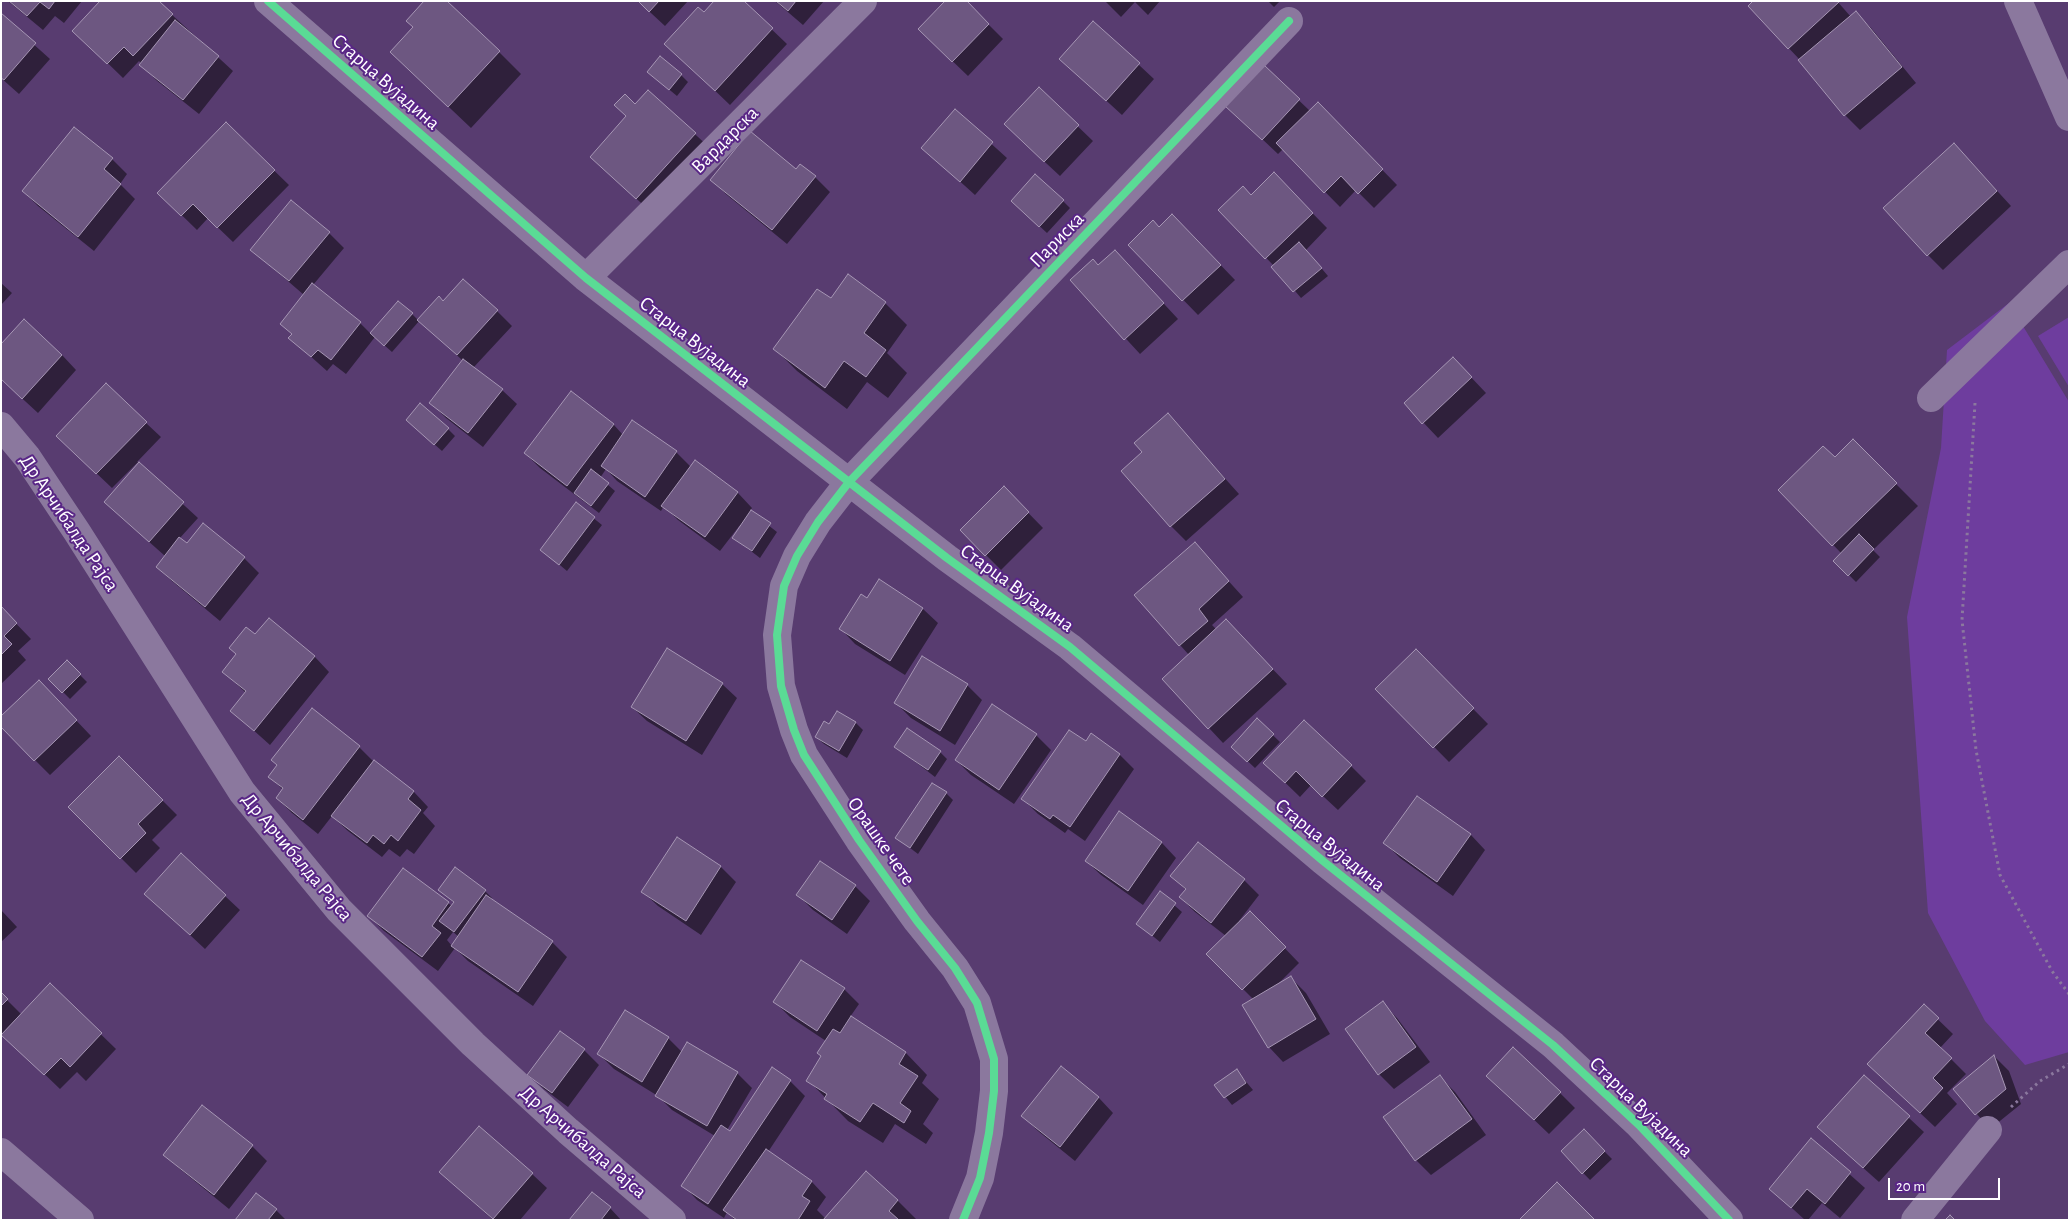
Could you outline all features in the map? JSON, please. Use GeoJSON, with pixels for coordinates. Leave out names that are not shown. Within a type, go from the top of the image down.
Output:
{"type":"FeatureCollection","features":[{"type":"Feature","properties":{"kind":"street","name":"Старца Вујадина"},"geometry":{"type":"LineString","coordinates":[[268,1],[586,278],[948,558],[1070,647],[1323,861],[1553,1045],[1639,1125],[1729,1220]]}},
{"type":"Feature","properties":{"kind":"street","name":"Вардарска"},"geometry":{"type":"LineString","coordinates":[[586,278],[863,1]]}},
{"type":"Feature","properties":{"kind":"street"},"geometry":{"type":"LineString","coordinates":[[2018,1],[2069,117]]}},
{"type":"Feature","properties":{"kind":"street","name":"Париска"},"geometry":{"type":"LineString","coordinates":[[850,482],[1289,21]]}},
{"type":"Feature","properties":{"kind":"street"},"geometry":{"type":"LineString","coordinates":[[1931,398],[2069,264]]}},
{"type":"Feature","properties":{"kind":"street","name":"Др Арчибалда Рајса"},"geometry":{"type":"LineString","coordinates":[[1,426],[27,457],[77,532],[242,792],[339,910],[473,1044],[568,1131],[672,1220]]}},
{"type":"Feature","properties":{"kind":"street","name":"Орашке чете"},"geometry":{"type":"LineString","coordinates":[[850,482],[797,556],[784,586],[776,635],[781,686],[794,730],[804,755],[859,840],[917,921],[955,968],[977,1003],[994,1059],[994,1091],[989,1134],[980,1178],[963,1220]]}},
{"type":"Feature","properties":{"kind":"street"},"geometry":{"type":"LineString","coordinates":[[1915,1220],[1988,1130]]}},
{"type":"Feature","properties":{"kind":"street"},"geometry":{"type":"LineString","coordinates":[[1,1152],[80,1220]]}},
{"type":"Feature","properties":{"kind":"path"},"geometry":{"type":"LineString","coordinates":[[1978,352],[1962,620],[1976,750],[2000,875],[2052,971],[2069,994]]}},
{"type":"Feature","properties":{"kind":"path"},"geometry":{"type":"LineString","coordinates":[[2022,1096],[2040,1081],[2069,1064]]}},
{"type":"Feature","properties":{"kind":"shaded area"},"geometry":{"type":"Polygon","coordinates":[[[2009,303],[2069,402],[2069,1052],[2025,1065],[1985,1021],[1928,913],[1907,617],[1941,448],[1947,350],[2009,303]]]}},
{"type":"Feature","properties":{"kind":"shaded area"},"geometry":{"type":"Polygon","coordinates":[[[2069,317],[2069,387],[2038,336],[2069,317]]]}},
{"type":"Feature","properties":{"kind":"building"},"geometry":{"type":"Polygon","coordinates":[[[9,1],[55,1],[49,9],[40,2],[27,16],[9,1]]]}},
{"type":"Feature","properties":{"kind":"building"},"geometry":{"type":"Polygon","coordinates":[[[100,1],[159,1],[173,14],[133,56],[124,47],[107,64],[72,31],[100,1]]]}},
{"type":"Feature","properties":{"kind":"building"},"geometry":{"type":"Polygon","coordinates":[[[424,1],[447,1],[500,51],[448,107],[390,52],[413,27],[406,21],[424,1]]]}},
{"type":"Feature","properties":{"kind":"building"},"geometry":{"type":"Polygon","coordinates":[[[638,1],[659,1],[649,12],[638,1]]]}},
{"type":"Feature","properties":{"kind":"building"},"geometry":{"type":"Polygon","coordinates":[[[714,1],[744,1],[773,28],[715,91],[664,44],[698,7],[704,12],[714,1]]]}},
{"type":"Feature","properties":{"kind":"building"},"geometry":{"type":"Polygon","coordinates":[[[776,1],[796,1],[788,11],[776,1]]]}},
{"type":"Feature","properties":{"kind":"building"},"geometry":{"type":"Polygon","coordinates":[[[945,1],[967,1],[989,24],[952,62],[918,29],[945,1]]]}},
{"type":"Feature","properties":{"kind":"building"},"geometry":{"type":"Polygon","coordinates":[[[1753,1],[1839,2],[1788,49],[1748,6],[1753,1]]]}},
{"type":"Feature","properties":{"kind":"building"},"geometry":{"type":"Polygon","coordinates":[[[1856,11],[1902,67],[1844,116],[1798,60],[1856,11]]]}},
{"type":"Feature","properties":{"kind":"building"},"geometry":{"type":"Polygon","coordinates":[[[1,13],[36,43],[4,80],[1,78],[1,13]]]}},
{"type":"Feature","properties":{"kind":"building"},"geometry":{"type":"Polygon","coordinates":[[[175,20],[219,56],[183,100],[139,65],[175,20]]]}},
{"type":"Feature","properties":{"kind":"building"},"geometry":{"type":"Polygon","coordinates":[[[1093,21],[1140,63],[1106,101],[1059,59],[1093,21]]]}},
{"type":"Feature","properties":{"kind":"building"},"geometry":{"type":"Polygon","coordinates":[[[660,56],[682,74],[669,90],[647,72],[660,56]]]}},
{"type":"Feature","properties":{"kind":"building"},"geometry":{"type":"Polygon","coordinates":[[[1264,65],[1300,99],[1262,140],[1225,106],[1264,65]]]}},
{"type":"Feature","properties":{"kind":"building"},"geometry":{"type":"Polygon","coordinates":[[[1039,87],[1079,125],[1044,162],[1004,124],[1039,87]]]}},
{"type":"Feature","properties":{"kind":"building"},"geometry":{"type":"Polygon","coordinates":[[[648,90],[696,133],[636,199],[590,157],[626,116],[614,105],[625,94],[635,104],[648,90]]]}},
{"type":"Feature","properties":{"kind":"building"},"geometry":{"type":"Polygon","coordinates":[[[1318,102],[1383,169],[1358,194],[1341,176],[1324,193],[1276,143],[1318,102]]]}},
{"type":"Feature","properties":{"kind":"building"},"geometry":{"type":"Polygon","coordinates":[[[955,109],[993,142],[960,182],[921,148],[955,109]]]}},
{"type":"Feature","properties":{"kind":"building"},"geometry":{"type":"Polygon","coordinates":[[[226,122],[275,170],[217,228],[193,204],[181,216],[157,193],[226,122]]]}},
{"type":"Feature","properties":{"kind":"building"},"geometry":{"type":"Polygon","coordinates":[[[74,127],[113,158],[104,169],[121,184],[78,237],[22,191],[74,127]]]}},
{"type":"Feature","properties":{"kind":"building"},"geometry":{"type":"Polygon","coordinates":[[[750,131],[796,169],[800,164],[816,176],[772,230],[710,180],[750,131]]]}},
{"type":"Feature","properties":{"kind":"building"},"geometry":{"type":"Polygon","coordinates":[[[1954,143],[1997,191],[1927,256],[1883,208],[1954,143]]]}},
{"type":"Feature","properties":{"kind":"building"},"geometry":{"type":"Polygon","coordinates":[[[1274,172],[1313,213],[1265,259],[1218,210],[1243,186],[1251,195],[1274,172]]]}},
{"type":"Feature","properties":{"kind":"building"},"geometry":{"type":"Polygon","coordinates":[[[1035,174],[1064,200],[1039,227],[1011,201],[1035,174]]]}},
{"type":"Feature","properties":{"kind":"building"},"geometry":{"type":"Polygon","coordinates":[[[291,200],[330,232],[289,281],[250,250],[291,200]]]}},
{"type":"Feature","properties":{"kind":"building"},"geometry":{"type":"Polygon","coordinates":[[[1172,214],[1221,265],[1182,301],[1128,245],[1153,220],[1159,227],[1172,214]]]}},
{"type":"Feature","properties":{"kind":"building"},"geometry":{"type":"Polygon","coordinates":[[[1299,242],[1322,268],[1293,292],[1271,267],[1299,242]]]}},
{"type":"Feature","properties":{"kind":"building"},"geometry":{"type":"Polygon","coordinates":[[[1115,250],[1164,303],[1124,340],[1070,280],[1093,259],[1098,265],[1115,250]]]}},
{"type":"Feature","properties":{"kind":"building"},"geometry":{"type":"Polygon","coordinates":[[[848,274],[886,302],[864,333],[886,350],[866,377],[844,361],[825,388],[773,349],[817,289],[831,298],[848,274]]]}},
{"type":"Feature","properties":{"kind":"building"},"geometry":{"type":"Polygon","coordinates":[[[463,279],[498,310],[457,355],[417,320],[439,296],[443,301],[463,279]]]}},
{"type":"Feature","properties":{"kind":"building"},"geometry":{"type":"Polygon","coordinates":[[[312,283],[361,322],[331,360],[318,350],[311,357],[288,338],[292,334],[280,324],[312,283]]]}},
{"type":"Feature","properties":{"kind":"building"},"geometry":{"type":"Polygon","coordinates":[[[398,301],[413,313],[384,346],[370,333],[398,301]]]}},
{"type":"Feature","properties":{"kind":"building"},"geometry":{"type":"Polygon","coordinates":[[[24,319],[62,355],[22,399],[1,379],[1,344],[24,319]]]}},
{"type":"Feature","properties":{"kind":"building"},"geometry":{"type":"Polygon","coordinates":[[[1453,357],[1472,377],[1422,424],[1404,403],[1453,357]]]}},
{"type":"Feature","properties":{"kind":"building"},"geometry":{"type":"Polygon","coordinates":[[[463,359],[503,389],[468,433],[429,403],[463,359]]]}},
{"type":"Feature","properties":{"kind":"building"},"geometry":{"type":"Polygon","coordinates":[[[106,383],[147,422],[96,474],[56,436],[106,383]]]}},
{"type":"Feature","properties":{"kind":"building"},"geometry":{"type":"Polygon","coordinates":[[[571,391],[614,424],[567,486],[524,453],[571,391]]]}},
{"type":"Feature","properties":{"kind":"building"},"geometry":{"type":"Polygon","coordinates":[[[420,403],[449,428],[434,445],[406,420],[420,403]]]}},
{"type":"Feature","properties":{"kind":"building"},"geometry":{"type":"Polygon","coordinates":[[[1168,413],[1225,479],[1170,527],[1121,471],[1142,452],[1134,443],[1168,413]]]}},
{"type":"Feature","properties":{"kind":"building"},"geometry":{"type":"Polygon","coordinates":[[[632,420],[677,451],[645,497],[601,466],[632,420]]]}},
{"type":"Feature","properties":{"kind":"building"},"geometry":{"type":"Polygon","coordinates":[[[1853,439],[1897,483],[1832,546],[1778,490],[1823,446],[1835,457],[1853,439]]]}},
{"type":"Feature","properties":{"kind":"building"},"geometry":{"type":"Polygon","coordinates":[[[695,460],[738,492],[705,537],[661,506],[695,460]]]}},
{"type":"Feature","properties":{"kind":"building"},"geometry":{"type":"Polygon","coordinates":[[[139,462],[184,502],[149,542],[104,502],[139,462]]]}},
{"type":"Feature","properties":{"kind":"building"},"geometry":{"type":"Polygon","coordinates":[[[591,469],[609,483],[591,506],[574,493],[591,469]]]}},
{"type":"Feature","properties":{"kind":"building"},"geometry":{"type":"Polygon","coordinates":[[[1004,486],[1029,512],[985,556],[960,530],[1004,486]]]}},
{"type":"Feature","properties":{"kind":"building"},"geometry":{"type":"Polygon","coordinates":[[[576,502],[595,517],[559,565],[540,550],[576,502]]]}},
{"type":"Feature","properties":{"kind":"building"},"geometry":{"type":"Polygon","coordinates":[[[751,510],[771,523],[752,551],[732,538],[751,510]]]}},
{"type":"Feature","properties":{"kind":"building"},"geometry":{"type":"Polygon","coordinates":[[[203,523],[245,557],[205,607],[156,567],[179,537],[187,543],[203,523]]]}},
{"type":"Feature","properties":{"kind":"building"},"geometry":{"type":"Polygon","coordinates":[[[1859,534],[1874,549],[1848,576],[1833,561],[1859,534]]]}},
{"type":"Feature","properties":{"kind":"building"},"geometry":{"type":"Polygon","coordinates":[[[1195,542],[1229,581],[1199,609],[1208,621],[1179,646],[1134,595],[1195,542]]]}},
{"type":"Feature","properties":{"kind":"building"},"geometry":{"type":"Polygon","coordinates":[[[879,579],[923,608],[890,661],[839,629],[861,594],[867,598],[879,579]]]}},
{"type":"Feature","properties":{"kind":"building"},"geometry":{"type":"Polygon","coordinates":[[[1,606],[17,623],[4,636],[12,644],[1,655],[1,606]]]}},
{"type":"Feature","properties":{"kind":"building"},"geometry":{"type":"Polygon","coordinates":[[[269,618],[315,656],[254,731],[230,711],[246,691],[222,672],[236,654],[229,648],[246,627],[255,634],[269,618]]]}},
{"type":"Feature","properties":{"kind":"building"},"geometry":{"type":"Polygon","coordinates":[[[1226,619],[1273,669],[1208,729],[1162,679],[1226,619]]]}},
{"type":"Feature","properties":{"kind":"building"},"geometry":{"type":"Polygon","coordinates":[[[667,648],[723,683],[686,741],[631,707],[667,648]]]}},
{"type":"Feature","properties":{"kind":"building"},"geometry":{"type":"Polygon","coordinates":[[[1416,649],[1474,708],[1433,748],[1375,689],[1416,649]]]}},
{"type":"Feature","properties":{"kind":"building"},"geometry":{"type":"Polygon","coordinates":[[[922,656],[968,684],[940,731],[894,703],[922,656]]]}},
{"type":"Feature","properties":{"kind":"building"},"geometry":{"type":"Polygon","coordinates":[[[67,660],[81,674],[62,693],[48,679],[67,660]]]}},
{"type":"Feature","properties":{"kind":"building"},"geometry":{"type":"Polygon","coordinates":[[[39,680],[77,720],[34,761],[1,727],[1,716],[39,680]]]}},
{"type":"Feature","properties":{"kind":"building"},"geometry":{"type":"Polygon","coordinates":[[[992,704],[1037,734],[999,790],[955,760],[992,704]]]}},
{"type":"Feature","properties":{"kind":"building"},"geometry":{"type":"Polygon","coordinates":[[[312,708],[360,746],[303,820],[276,798],[283,788],[268,777],[277,765],[271,760],[312,708]]]}},
{"type":"Feature","properties":{"kind":"building"},"geometry":{"type":"Polygon","coordinates":[[[837,711],[856,722],[839,751],[815,737],[824,721],[829,724],[837,711]]]}},
{"type":"Feature","properties":{"kind":"building"},"geometry":{"type":"Polygon","coordinates":[[[1257,718],[1274,734],[1247,762],[1231,747],[1257,718]]]}},
{"type":"Feature","properties":{"kind":"building"},"geometry":{"type":"Polygon","coordinates":[[[1304,720],[1352,765],[1322,797],[1296,771],[1285,783],[1263,763],[1304,720]]]}},
{"type":"Feature","properties":{"kind":"building"},"geometry":{"type":"Polygon","coordinates":[[[907,728],[941,751],[928,770],[894,747],[907,728]]]}},
{"type":"Feature","properties":{"kind":"building"},"geometry":{"type":"Polygon","coordinates":[[[1069,730],[1086,741],[1091,733],[1120,754],[1070,827],[1053,815],[1050,819],[1021,799],[1069,730]]]}},
{"type":"Feature","properties":{"kind":"building"},"geometry":{"type":"Polygon","coordinates":[[[119,756],[163,800],[138,824],[146,833],[120,859],[68,807],[119,756]]]}},
{"type":"Feature","properties":{"kind":"building"},"geometry":{"type":"Polygon","coordinates":[[[374,760],[414,791],[408,799],[421,810],[398,841],[391,835],[384,844],[373,835],[367,843],[331,816],[374,760]]]}},
{"type":"Feature","properties":{"kind":"building"},"geometry":{"type":"Polygon","coordinates":[[[932,783],[947,792],[910,848],[895,838],[932,783]]]}},
{"type":"Feature","properties":{"kind":"building"},"geometry":{"type":"Polygon","coordinates":[[[1417,796],[1471,834],[1437,882],[1383,843],[1417,796]]]}},
{"type":"Feature","properties":{"kind":"building"},"geometry":{"type":"Polygon","coordinates":[[[1119,811],[1162,842],[1128,891],[1085,861],[1119,811]]]}},
{"type":"Feature","properties":{"kind":"building"},"geometry":{"type":"Polygon","coordinates":[[[677,837],[721,866],[686,921],[641,892],[677,837]]]}},
{"type":"Feature","properties":{"kind":"building"},"geometry":{"type":"Polygon","coordinates":[[[1198,842],[1245,879],[1211,923],[1179,897],[1186,889],[1170,876],[1198,842]]]}},
{"type":"Feature","properties":{"kind":"building"},"geometry":{"type":"Polygon","coordinates":[[[181,853],[226,895],[190,935],[144,894],[181,853]]]}},
{"type":"Feature","properties":{"kind":"building"},"geometry":{"type":"Polygon","coordinates":[[[820,861],[856,885],[832,920],[796,895],[820,861]]]}},
{"type":"Feature","properties":{"kind":"building"},"geometry":{"type":"Polygon","coordinates":[[[455,867],[486,890],[454,932],[439,921],[454,902],[438,890],[455,867]]]}},
{"type":"Feature","properties":{"kind":"building"},"geometry":{"type":"Polygon","coordinates":[[[403,868],[449,902],[432,926],[441,933],[422,957],[367,916],[403,868]]]}},
{"type":"Feature","properties":{"kind":"building"},"geometry":{"type":"Polygon","coordinates":[[[1160,891],[1176,903],[1152,936],[1136,924],[1160,891]]]}},
{"type":"Feature","properties":{"kind":"building"},"geometry":{"type":"Polygon","coordinates":[[[486,895],[553,941],[518,992],[451,946],[486,895]]]}},
{"type":"Feature","properties":{"kind":"building"},"geometry":{"type":"Polygon","coordinates":[[[1250,911],[1286,947],[1242,990],[1206,954],[1250,911]]]}},
{"type":"Feature","properties":{"kind":"building"},"geometry":{"type":"Polygon","coordinates":[[[801,960],[845,988],[817,1031],[773,1002],[801,960]]]}},
{"type":"Feature","properties":{"kind":"building"},"geometry":{"type":"Polygon","coordinates":[[[1291,976],[1316,1019],[1268,1048],[1242,1005],[1291,976]]]}},
{"type":"Feature","properties":{"kind":"building"},"geometry":{"type":"Polygon","coordinates":[[[50,983],[102,1033],[70,1067],[61,1058],[44,1075],[1,1035],[50,983]]]}},
{"type":"Feature","properties":{"kind":"building"},"geometry":{"type":"Polygon","coordinates":[[[1,992],[8,999],[1,1006],[1,992]]]}},
{"type":"Feature","properties":{"kind":"building"},"geometry":{"type":"Polygon","coordinates":[[[1383,1001],[1416,1047],[1378,1075],[1345,1029],[1383,1001]]]}},
{"type":"Feature","properties":{"kind":"building"},"geometry":{"type":"Polygon","coordinates":[[[1924,1004],[1939,1018],[1925,1033],[1952,1058],[1933,1078],[1943,1088],[1920,1113],[1867,1064],[1924,1004]]]}},
{"type":"Feature","properties":{"kind":"building"},"geometry":{"type":"Polygon","coordinates":[[[625,1010],[669,1037],[642,1082],[597,1054],[625,1010]]]}},
{"type":"Feature","properties":{"kind":"building"},"geometry":{"type":"Polygon","coordinates":[[[851,1016],[906,1052],[899,1064],[918,1076],[900,1103],[911,1111],[904,1123],[873,1103],[860,1122],[824,1099],[827,1094],[806,1081],[821,1056],[817,1053],[833,1029],[840,1033],[851,1016]]]}},
{"type":"Feature","properties":{"kind":"building"},"geometry":{"type":"Polygon","coordinates":[[[560,1031],[585,1049],[552,1093],[527,1075],[560,1031]]]}},
{"type":"Feature","properties":{"kind":"building"},"geometry":{"type":"Polygon","coordinates":[[[687,1042],[738,1072],[707,1126],[655,1096],[687,1042]]]}},
{"type":"Feature","properties":{"kind":"building"},"geometry":{"type":"Polygon","coordinates":[[[1513,1047],[1561,1092],[1534,1120],[1486,1076],[1513,1047]]]}},
{"type":"Feature","properties":{"kind":"building"},"geometry":{"type":"Polygon","coordinates":[[[1994,1055],[2006,1089],[1975,1115],[1953,1089],[1994,1055]]]}},
{"type":"Feature","properties":{"kind":"building"},"geometry":{"type":"Polygon","coordinates":[[[1061,1066],[1099,1097],[1060,1147],[1021,1116],[1061,1066]]]}},
{"type":"Feature","properties":{"kind":"building"},"geometry":{"type":"Polygon","coordinates":[[[772,1067],[791,1080],[708,1204],[681,1186],[721,1125],[730,1131],[772,1067]]]}},
{"type":"Feature","properties":{"kind":"building"},"geometry":{"type":"Polygon","coordinates":[[[1237,1069],[1246,1083],[1224,1098],[1214,1085],[1237,1069]]]}},
{"type":"Feature","properties":{"kind":"building"},"geometry":{"type":"Polygon","coordinates":[[[1440,1075],[1472,1119],[1415,1161],[1383,1117],[1440,1075]]]}},
{"type":"Feature","properties":{"kind":"building"},"geometry":{"type":"Polygon","coordinates":[[[1864,1075],[1910,1116],[1863,1168],[1817,1127],[1864,1075]]]}},
{"type":"Feature","properties":{"kind":"building"},"geometry":{"type":"Polygon","coordinates":[[[202,1105],[253,1145],[214,1195],[163,1155],[202,1105]]]}},
{"type":"Feature","properties":{"kind":"building"},"geometry":{"type":"Polygon","coordinates":[[[479,1126],[533,1173],[493,1219],[439,1172],[479,1126]]]}},
{"type":"Feature","properties":{"kind":"building"},"geometry":{"type":"Polygon","coordinates":[[[1584,1129],[1605,1151],[1582,1174],[1561,1151],[1584,1129]]]}},
{"type":"Feature","properties":{"kind":"building"},"geometry":{"type":"Polygon","coordinates":[[[1811,1138],[1851,1172],[1825,1204],[1807,1189],[1791,1208],[1769,1189],[1811,1138]]]}},
{"type":"Feature","properties":{"kind":"building"},"geometry":{"type":"Polygon","coordinates":[[[766,1149],[812,1181],[802,1196],[810,1201],[798,1220],[737,1220],[723,1210],[766,1149]]]}},
{"type":"Feature","properties":{"kind":"building"},"geometry":{"type":"Polygon","coordinates":[[[866,1171],[898,1200],[889,1211],[899,1220],[823,1220],[866,1171]]]}},
{"type":"Feature","properties":{"kind":"building"},"geometry":{"type":"Polygon","coordinates":[[[1557,1182],[1595,1220],[1519,1220],[1557,1182]]]}},
{"type":"Feature","properties":{"kind":"building"},"geometry":{"type":"Polygon","coordinates":[[[592,1192],[611,1207],[601,1220],[569,1220],[592,1192]]]}},
{"type":"Feature","properties":{"kind":"building"},"geometry":{"type":"Polygon","coordinates":[[[256,1193],[277,1209],[268,1220],[235,1220],[256,1193]]]}},
{"type":"Feature","properties":{"kind":"building"},"geometry":{"type":"Polygon","coordinates":[[[1950,1215],[1955,1220],[1945,1220],[1950,1215]]]}},
{"type":"Feature","properties":{"kind":"cycle path"},"geometry":{"type":"LineString","coordinates":[[268,1],[586,278],[947,558],[1070,647],[1323,861],[1553,1045],[1639,1125],[1729,1220]]}},
{"type":"Feature","properties":{"kind":"cycle path"},"geometry":{"type":"LineString","coordinates":[[963,1220],[980,1178],[989,1133],[994,1091],[994,1059],[977,1003],[955,968],[917,921],[859,840],[804,755],[794,730],[781,686],[777,635],[784,586],[797,556],[818,522],[849,482],[1289,21]]}}]}
